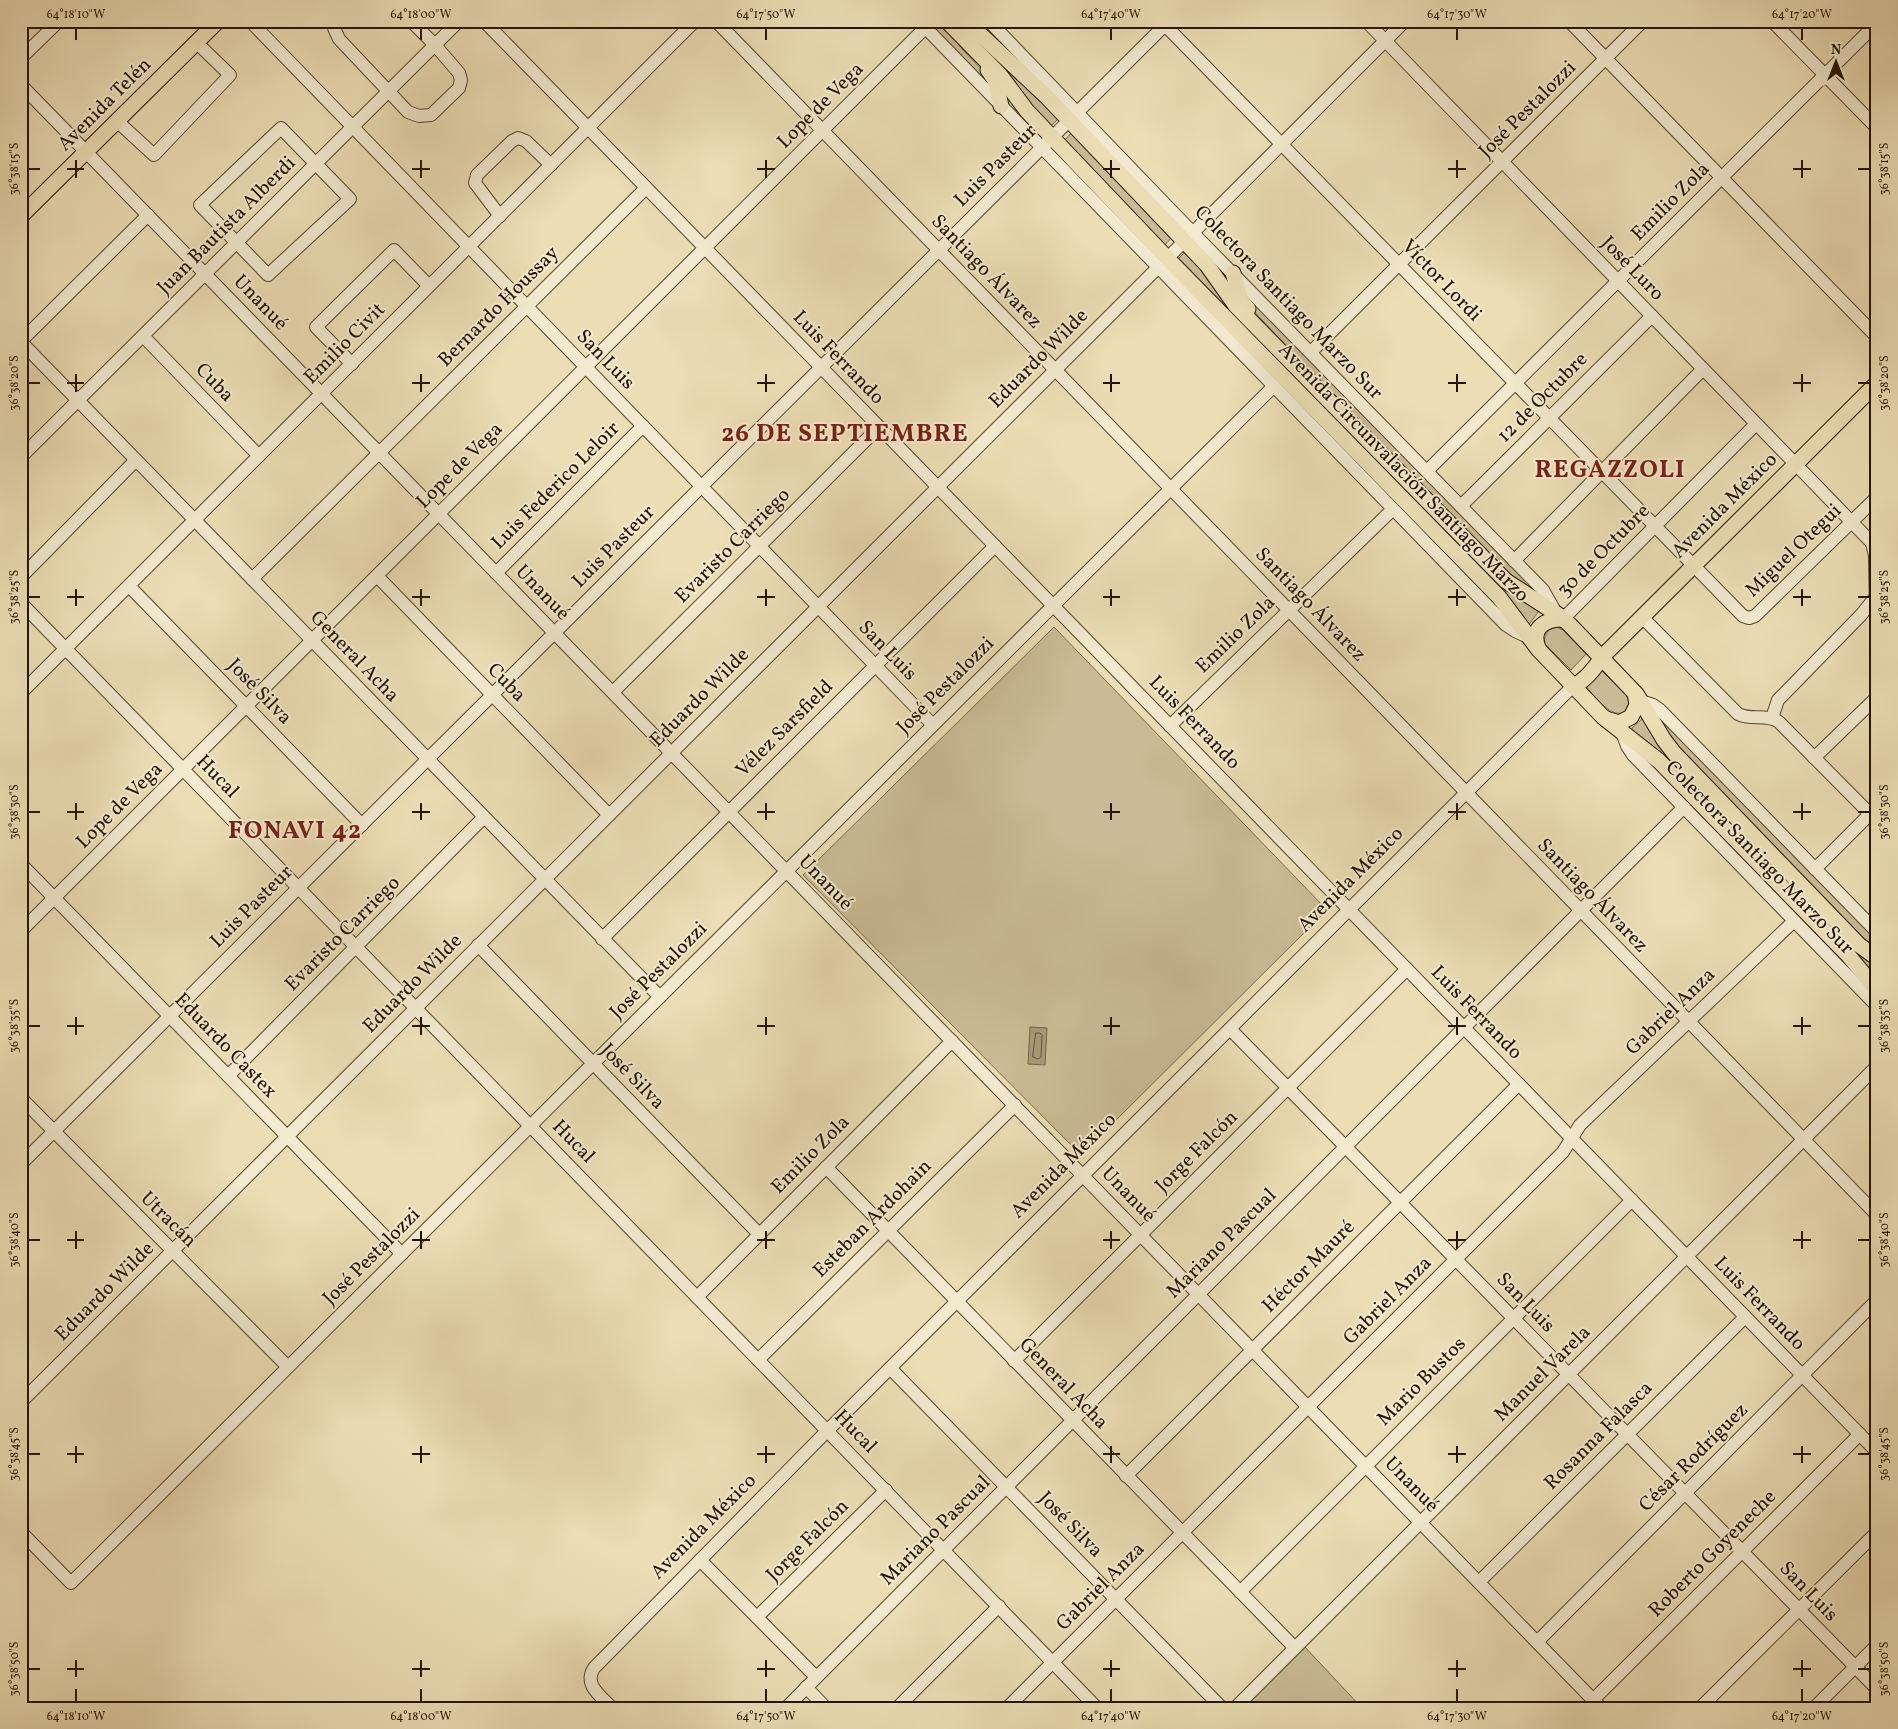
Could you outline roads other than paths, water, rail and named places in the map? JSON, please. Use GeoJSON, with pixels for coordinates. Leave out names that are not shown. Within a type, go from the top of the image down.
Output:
{"type":"FeatureCollection","features":[{"type":"Feature","properties":{"kind":"main road","name":"Avenida Telén"},"geometry":{"type":"LineString","coordinates":[[21,216],[218,21]]}},
{"type":"Feature","properties":{"kind":"main road"},"geometry":{"type":"LineString","coordinates":[[947,21],[962,43],[993,75],[1001,106]]}},
{"type":"Feature","properties":{"kind":"main road","name":"Avenida Circunvalación Santiago Marzo"},"geometry":{"type":"LineString","coordinates":[[947,21],[1000,75],[1027,110],[1047,142],[1162,263],[1499,597],[1541,653],[1603,717],[1665,767],[1848,955],[1877,990]]}},
{"type":"Feature","properties":{"kind":"main road","name":"Avenida Circunvalación Santiago Marzo"},"geometry":{"type":"LineString","coordinates":[[966,21],[997,53],[1073,117],[1188,237],[1233,303],[1506,581],[1560,616],[1602,658],[1636,695],[1674,753],[1859,945],[1877,958]]}},
{"type":"Feature","properties":{"kind":"main road"},"geometry":{"type":"LineString","coordinates":[[1233,273],[1243,304],[1274,337],[1298,370]]}},
{"type":"Feature","properties":{"kind":"main road","name":"Avenida México"},"geometry":{"type":"LineString","coordinates":[[1573,686],[1577,672],[1590,660],[1602,658],[1877,383]]}},
{"type":"Feature","properties":{"kind":"main road"},"geometry":{"type":"LineString","coordinates":[[1541,653],[1536,640],[1540,627],[1560,616]]}},
{"type":"Feature","properties":{"kind":"main road"},"geometry":{"type":"LineString","coordinates":[[1603,717],[1615,723],[1622,722],[1631,717],[1637,708],[1636,695]]}},
{"type":"Feature","properties":{"kind":"street"},"geometry":{"type":"LineString","coordinates":[[21,58],[59,21]]}},
{"type":"Feature","properties":{"kind":"street","name":"San Luis"},"geometry":{"type":"LineString","coordinates":[[250,21],[933,725]]}},
{"type":"Feature","properties":{"kind":"street"},"geometry":{"type":"LineString","coordinates":[[336,21],[334,28],[339,39],[408,112],[418,116],[431,115],[452,95],[458,88],[461,80],[459,73],[411,21]]}},
{"type":"Feature","properties":{"kind":"street","name":"Juan Bautista Alberdi"},"geometry":{"type":"LineString","coordinates":[[21,456],[459,21]]}},
{"type":"Feature","properties":{"kind":"street","name":"Luis Ferrando"},"geometry":{"type":"LineString","coordinates":[[484,21],[1877,1452]]}},
{"type":"Feature","properties":{"kind":"street","name":"Emilio Civit"},"geometry":{"type":"LineString","coordinates":[[21,693],[695,21]]}},
{"type":"Feature","properties":{"kind":"street","name":"Santiago Álvarez"},"geometry":{"type":"LineString","coordinates":[[716,21],[1877,1215]]}},
{"type":"Feature","properties":{"kind":"street"},"geometry":{"type":"LineString","coordinates":[[989,21],[1073,117]]}},
{"type":"Feature","properties":{"kind":"street","name":"José Luro"},"geometry":{"type":"LineString","coordinates":[[1366,21],[1874,544],[1876,603]]}},
{"type":"Feature","properties":{"kind":"street","name":"Eduardo Wilde"},"geometry":{"type":"LineString","coordinates":[[21,1402],[1405,21]]}},
{"type":"Feature","properties":{"kind":"street"},"geometry":{"type":"LineString","coordinates":[[1569,21],[1877,337]]}},
{"type":"Feature","properties":{"kind":"street","name":"José Pestalozzi"},"geometry":{"type":"LineString","coordinates":[[1311,352],[1643,21]]}},
{"type":"Feature","properties":{"kind":"street"},"geometry":{"type":"LineString","coordinates":[[1772,21],[1877,128]]}},
{"type":"Feature","properties":{"kind":"street","name":"Luis Pasteur"},"geometry":{"type":"LineString","coordinates":[[21,1164],[1073,117],[1165,23]]}},
{"type":"Feature","properties":{"kind":"street","name":"Víctor Lordi"},"geometry":{"type":"LineString","coordinates":[[1165,23],[1693,566]]}},
{"type":"Feature","properties":{"kind":"street","name":"Emilio Zola"},"geometry":{"type":"LineString","coordinates":[[1427,471],[1877,24]]}},
{"type":"Feature","properties":{"kind":"street"},"geometry":{"type":"LineString","coordinates":[[922,25],[1001,106],[1047,142]]}},
{"type":"Feature","properties":{"kind":"street","name":"Lope de Vega"},"geometry":{"type":"LineString","coordinates":[[21,931],[705,248],[822,130],[922,25]]}},
{"type":"Feature","properties":{"kind":"street"},"geometry":{"type":"LineString","coordinates":[[117,121],[154,155],[230,75],[196,42]]}},
{"type":"Feature","properties":{"kind":"street","name":"Unanué"},"geometry":{"type":"LineString","coordinates":[[21,85],[1597,1704]]}},
{"type":"Feature","properties":{"kind":"street"},"geometry":{"type":"LineString","coordinates":[[281,128],[316,164],[350,199],[268,275],[200,205],[281,128]]}},
{"type":"Feature","properties":{"kind":"street"},"geometry":{"type":"LineString","coordinates":[[500,216],[475,183],[477,175],[512,141],[518,138],[526,141],[551,165]]}},
{"type":"Feature","properties":{"kind":"street","name":"Bernardo Houssay"},"geometry":{"type":"LineString","coordinates":[[252,579],[646,188]]}},
{"type":"Feature","properties":{"kind":"street"},"geometry":{"type":"LineString","coordinates":[[21,342],[148,215]]}},
{"type":"Feature","properties":{"kind":"street","name":"Colectora Santiago Marzo Sur"},"geometry":{"type":"LineString","coordinates":[[1188,237],[1233,273],[1311,352],[1548,596],[1560,616]]}},
{"type":"Feature","properties":{"kind":"street"},"geometry":{"type":"LineString","coordinates":[[352,364],[316,327],[394,250],[429,286]]}},
{"type":"Feature","properties":{"kind":"street"},"geometry":{"type":"LineString","coordinates":[[1162,263],[1274,386],[1506,625],[1530,638]]}},
{"type":"Feature","properties":{"kind":"street","name":"12 de Octubre"},"geometry":{"type":"LineString","coordinates":[[1461,506],[1652,316]]}},
{"type":"Feature","properties":{"kind":"street","name":"Cuba"},"geometry":{"type":"LineString","coordinates":[[142,336],[259,456]]}},
{"type":"Feature","properties":{"kind":"street","name":"General Acha"},"geometry":{"type":"LineString","coordinates":[[21,342],[660,998]]}},
{"type":"Feature","properties":{"kind":"street"},"geometry":{"type":"LineString","coordinates":[[1514,561],[1703,369]]}},
{"type":"Feature","properties":{"kind":"street","name":"José Pestalozzi"},"geometry":{"type":"LineString","coordinates":[[21,1532],[71,1583],[1274,386]]}},
{"type":"Feature","properties":{"kind":"street","name":"30 de Octubre"},"geometry":{"type":"LineString","coordinates":[[1560,616],[1654,527],[1756,424]]}},
{"type":"Feature","properties":{"kind":"street","name":"Luis Federico Leloir"},"geometry":{"type":"LineString","coordinates":[[496,573],[643,426]]}},
{"type":"Feature","properties":{"kind":"street","name":"Evaristo Carriego"},"geometry":{"type":"LineString","coordinates":[[613,692],[879,427]]}},
{"type":"Feature","properties":{"kind":"street"},"geometry":{"type":"LineString","coordinates":[[21,577],[136,460]]}},
{"type":"Feature","properties":{"kind":"street","name":"Miguel Otegui"},"geometry":{"type":"LineString","coordinates":[[1693,566],[1743,616],[1752,618],[1877,497]]}},
{"type":"Feature","properties":{"kind":"street","name":"Emilio Zola"},"geometry":{"type":"LineString","coordinates":[[1170,726],[1393,508]]}},
{"type":"Feature","properties":{"kind":"street","name":"Vélez Sarsfield"},"geometry":{"type":"LineString","coordinates":[[602,939],[995,546]]}},
{"type":"Feature","properties":{"kind":"street","name":"Cuba"},"geometry":{"type":"LineString","coordinates":[[377,576],[609,815]]}},
{"type":"Feature","properties":{"kind":"street","name":"José Silva"},"geometry":{"type":"LineString","coordinates":[[129,586],[362,825]]}},
{"type":"Feature","properties":{"kind":"street","name":"Hucal"},"geometry":{"type":"LineString","coordinates":[[21,603],[1097,1708]]}},
{"type":"Feature","properties":{"kind":"street"},"geometry":{"type":"LineString","coordinates":[[1772,718],[1778,700],[1861,615],[1876,603]]}},
{"type":"Feature","properties":{"kind":"street"},"geometry":{"type":"LineString","coordinates":[[1642,617],[1738,714],[1744,717],[1772,718],[1779,722],[1814,758],[1874,814],[1815,869]]}},
{"type":"Feature","properties":{"kind":"street","name":"Avenida México"},"geometry":{"type":"LineString","coordinates":[[612,1708],[593,1687],[590,1679],[594,1668],[827,1431],[1573,686]]}},
{"type":"Feature","properties":{"kind":"street","name":"Colectora Santiago Marzo Sur"},"geometry":{"type":"LineString","coordinates":[[1636,695],[1660,710],[1877,932]]}},
{"type":"Feature","properties":{"kind":"street"},"geometry":{"type":"LineString","coordinates":[[1814,758],[1877,697]]}},
{"type":"Feature","properties":{"kind":"street","name":"Colectora Santiago Marzo Sur"},"geometry":{"type":"LineString","coordinates":[[1622,732],[1627,746],[1633,754],[1877,1006]]}},
{"type":"Feature","properties":{"kind":"street","name":"Mariano Pascual"},"geometry":{"type":"LineString","coordinates":[[786,1708],[1684,807]]}},
{"type":"Feature","properties":{"kind":"street","name":"Evaristo Carriego"},"geometry":{"type":"LineString","coordinates":[[228,1076],[484,817]]}},
{"type":"Feature","properties":{"kind":"street","name":"Eduardo Castex"},"geometry":{"type":"LineString","coordinates":[[21,864],[402,1254]]}},
{"type":"Feature","properties":{"kind":"street","name":"Gabriel Anza"},"geometry":{"type":"LineString","coordinates":[[1006,1708],[1563,1152],[1580,1125],[1794,921]]}},
{"type":"Feature","properties":{"kind":"street","name":"José Silva"},"geometry":{"type":"LineString","coordinates":[[478,945],[759,1234]]}},
{"type":"Feature","properties":{"kind":"street","name":"Jorge Falcón"},"geometry":{"type":"LineString","coordinates":[[1014,1361],[1407,969]]}},
{"type":"Feature","properties":{"kind":"street","name":"San Luis"},"geometry":{"type":"LineString","coordinates":[[1230,1029],[1877,1689]]}},
{"type":"Feature","properties":{"kind":"street","name":"Emilio Zola"},"geometry":{"type":"LineString","coordinates":[[697,1297],[952,1040]]}},
{"type":"Feature","properties":{"kind":"street","name":"Manuel Varela"},"geometry":{"type":"LineString","coordinates":[[1235,1708],[1877,1066]]}},
{"type":"Feature","properties":{"kind":"street","name":"Héctor Mauré"},"geometry":{"type":"LineString","coordinates":[[1126,1476],[1519,1084]]}},
{"type":"Feature","properties":{"kind":"street","name":"Utracán"},"geometry":{"type":"LineString","coordinates":[[21,1098],[288,1367]]}},
{"type":"Feature","properties":{"kind":"street","name":"Esteban Ardohain"},"geometry":{"type":"LineString","coordinates":[[758,1360],[1015,1105]]}},
{"type":"Feature","properties":{"kind":"street","name":"General Acha"},"geometry":{"type":"LineString","coordinates":[[826,1168],[1294,1648]]}},
{"type":"Feature","properties":{"kind":"street","name":"Mario Bustos"},"geometry":{"type":"LineString","coordinates":[[1240,1592],[1632,1200]]}},
{"type":"Feature","properties":{"kind":"street","name":"César Rodríguez"},"geometry":{"type":"LineString","coordinates":[[1537,1642],[1877,1300]]}},
{"type":"Feature","properties":{"kind":"street","name":"Rosanna Falasca"},"geometry":{"type":"LineString","coordinates":[[1479,1582],[1746,1317]]}},
{"type":"Feature","properties":{"kind":"street","name":"José Silva"},"geometry":{"type":"LineString","coordinates":[[890,1368],[1222,1708]]}},
{"type":"Feature","properties":{"kind":"street","name":"Roberto Goyeneche"},"geometry":{"type":"LineString","coordinates":[[1597,1704],[1742,1552],[1860,1434]]}},
{"type":"Feature","properties":{"kind":"street","name":"Jorge Falcón"},"geometry":{"type":"LineString","coordinates":[[757,1618],[886,1490]]}},
{"type":"Feature","properties":{"kind":"street"},"geometry":{"type":"LineString","coordinates":[[1700,1708],[1877,1532]]}},
{"type":"Feature","properties":{"kind":"street"},"geometry":{"type":"LineString","coordinates":[[700,1560],[816,1677]]}},
{"type":"Feature","properties":{"kind":"street"},"geometry":{"type":"LineString","coordinates":[[897,1708],[999,1606]]}},
{"type":"Feature","properties":{"kind":"street"},"geometry":{"type":"LineString","coordinates":[[1814,1708],[1877,1645]]}},
{"type":"Feature","properties":{"kind":"street"},"geometry":{"type":"LineString","coordinates":[[806,1687],[826,1708]]}},
{"type":"Feature","properties":{"kind":"water"},"geometry":{"type":"Polygon","coordinates":[[[1030,1027],[1047,1028],[1045,1065],[1028,1064],[1030,1027]]]}},
{"type":"Feature","properties":{"kind":"district","name":"26 DE SEPTIEMBRE"},"geometry":{"type":"Point","coordinates":[845,434]}},
{"type":"Feature","properties":{"kind":"district","name":"REGAZZOLI"},"geometry":{"type":"Point","coordinates":[1610,470]}},
{"type":"Feature","properties":{"kind":"district","name":"FONAVI 42"},"geometry":{"type":"Point","coordinates":[295,831]}}]}
